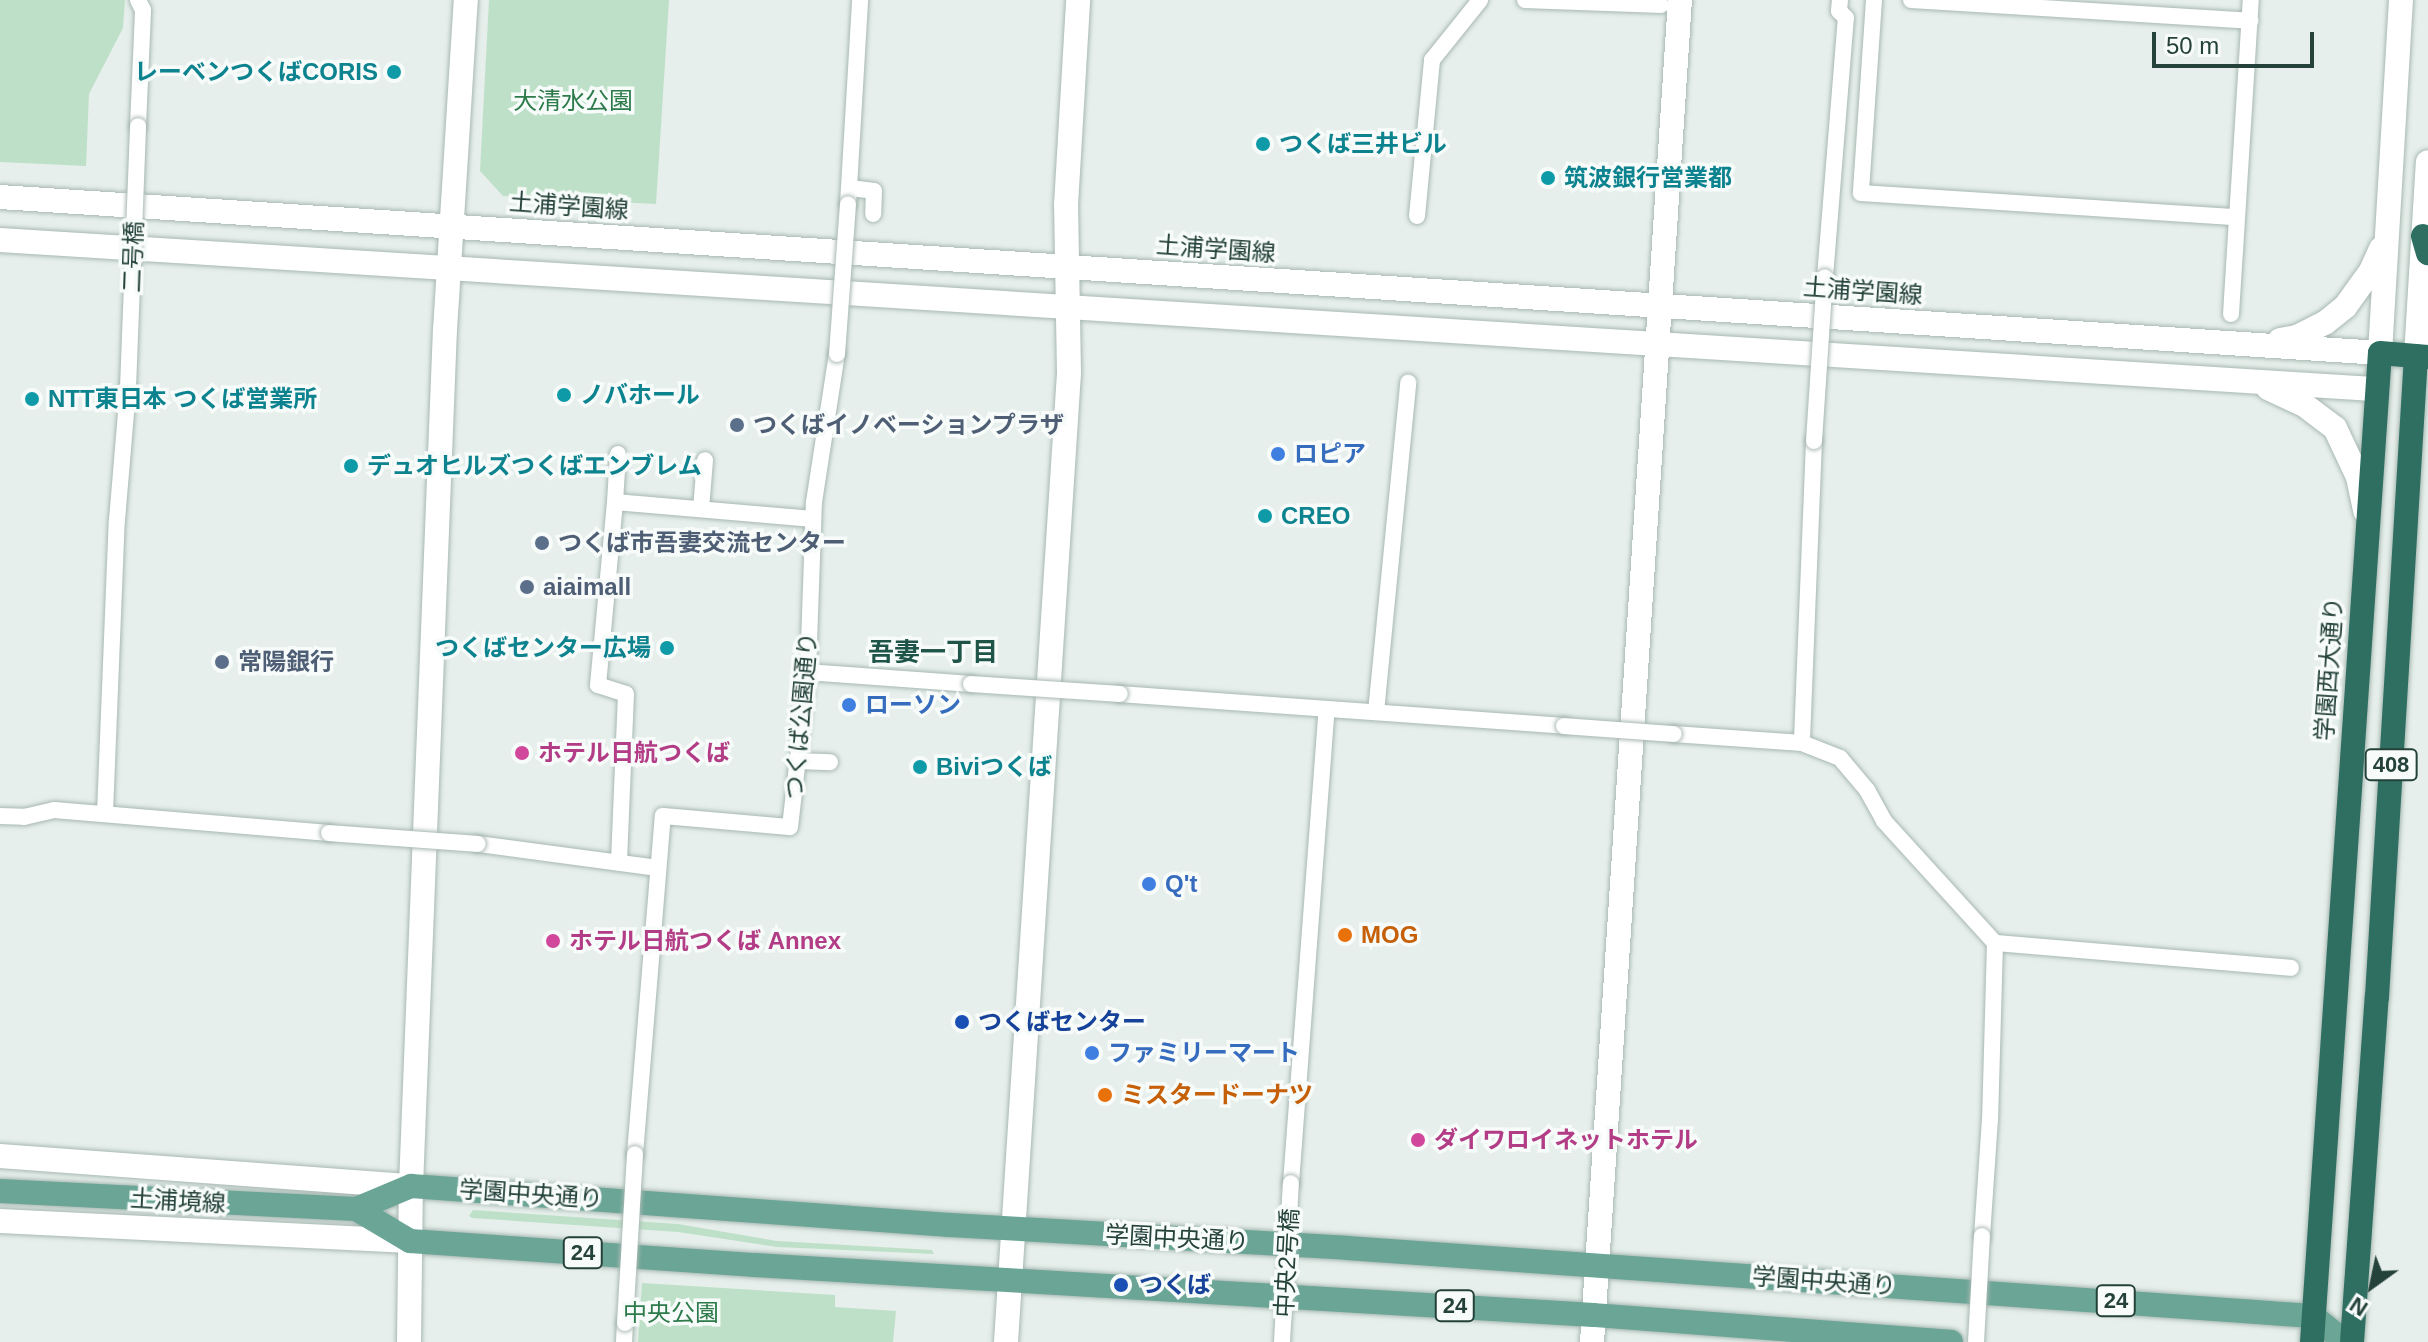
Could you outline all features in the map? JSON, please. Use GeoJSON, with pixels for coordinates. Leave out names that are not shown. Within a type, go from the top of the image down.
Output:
{"type":"FeatureCollection","features":[{"type":"Feature","properties":{"kind":"highway","name":"土浦学園線"},"geometry":{"type":"LineString","coordinates":[[2380,353],[2422,356]]}},
{"type":"Feature","properties":{"kind":"highway","name":"学園西大通り"},"geometry":{"type":"LineString","coordinates":[[2312,1342],[2380,353]]}},
{"type":"Feature","properties":{"kind":"highway","name":"408"},"geometry":{"type":"LineString","coordinates":[[2352,1342],[2405,533],[2421,393],[2422,356]]}},
{"type":"Feature","properties":{"kind":"highway"},"geometry":{"type":"LineString","coordinates":[[2377,389],[2421,393]]}},
{"type":"Feature","properties":{"kind":"highway"},"geometry":{"type":"LineString","coordinates":[[2405,533],[2428,470]]}},
{"type":"Feature","properties":{"kind":"main road"},"geometry":{"type":"LineString","coordinates":[[409,1342],[411,1186],[448,267],[466,0]]}},
{"type":"Feature","properties":{"kind":"main road"},"geometry":{"type":"LineString","coordinates":[[1006,1342],[1069,373],[1066,205],[1078,0]]}},
{"type":"Feature","properties":{"kind":"main road","name":"学園西大通り"},"geometry":{"type":"LineString","coordinates":[[2380,353],[2401,0]]}},
{"type":"Feature","properties":{"kind":"main road"},"geometry":{"type":"LineString","coordinates":[[1592,1342],[1662,304],[1671,2]]}},
{"type":"Feature","properties":{"kind":"main road"},"geometry":{"type":"LineString","coordinates":[[2422,356],[2428,162]]}},
{"type":"Feature","properties":{"kind":"main road","name":"土浦学園線"},"geometry":{"type":"LineString","coordinates":[[0,197],[2380,353]]}},
{"type":"Feature","properties":{"kind":"main road"},"geometry":{"type":"LineString","coordinates":[[2254,345],[2297,337],[2325,323],[2345,307],[2387,236]]}},
{"type":"Feature","properties":{"kind":"main road"},"geometry":{"type":"LineString","coordinates":[[0,240],[2377,389]]}},
{"type":"Feature","properties":{"kind":"main road"},"geometry":{"type":"LineString","coordinates":[[2251,381],[2303,404],[2335,428],[2358,477],[2368,529]]}},
{"type":"Feature","properties":{"kind":"main road","name":"学園中央通り"},"geometry":{"type":"LineString","coordinates":[[0,1156],[1014,1229],[1597,1265],[2313,1316]]}},
{"type":"Feature","properties":{"kind":"main road","name":"土浦境線"},"geometry":{"type":"LineString","coordinates":[[0,1191],[356,1209],[411,1186]]}},
{"type":"Feature","properties":{"kind":"main road","name":"土浦境線"},"geometry":{"type":"LineString","coordinates":[[356,1209],[410,1241]]}},
{"type":"Feature","properties":{"kind":"main road"},"geometry":{"type":"LineString","coordinates":[[0,1221],[410,1241]]}},
{"type":"Feature","properties":{"kind":"main road","name":"24"},"geometry":{"type":"LineString","coordinates":[[410,1241],[1010,1281],[1594,1315],[1951,1342]]}},
{"type":"Feature","properties":{"kind":"main road"},"geometry":{"type":"LineString","coordinates":[[2313,1316],[2345,1342]]}},
{"type":"Feature","properties":{"kind":"street","name":"二号橋"},"geometry":{"type":"LineString","coordinates":[[105,813],[117,520],[128,388],[143,10],[138,0]]}},
{"type":"Feature","properties":{"kind":"street","name":"つくば公園通り"},"geometry":{"type":"LineString","coordinates":[[624,1342],[635,1154],[663,816],[790,827],[808,672],[813,519],[837,354],[860,0]]}},
{"type":"Feature","properties":{"kind":"street"},"geometry":{"type":"LineString","coordinates":[[1417,216],[1432,60],[1480,0]]}},
{"type":"Feature","properties":{"kind":"street"},"geometry":{"type":"LineString","coordinates":[[1525,0],[1671,2]]}},
{"type":"Feature","properties":{"kind":"street"},"geometry":{"type":"LineString","coordinates":[[1802,743],[1814,441],[1846,18],[1839,11],[1840,0]]}},
{"type":"Feature","properties":{"kind":"street"},"geometry":{"type":"LineString","coordinates":[[1874,0],[1861,193],[2236,217]]}},
{"type":"Feature","properties":{"kind":"street"},"geometry":{"type":"LineString","coordinates":[[1911,0],[2250,21]]}},
{"type":"Feature","properties":{"kind":"street"},"geometry":{"type":"LineString","coordinates":[[2231,314],[2251,0]]}},
{"type":"Feature","properties":{"kind":"street"},"geometry":{"type":"LineString","coordinates":[[849,196],[874,191],[873,214]]}},
{"type":"Feature","properties":{"kind":"street"},"geometry":{"type":"LineString","coordinates":[[1376,712],[1408,383]]}},
{"type":"Feature","properties":{"kind":"street"},"geometry":{"type":"LineString","coordinates":[[618,454],[598,685],[626,694],[620,726],[619,863]]}},
{"type":"Feature","properties":{"kind":"street"},"geometry":{"type":"LineString","coordinates":[[701,509],[705,460]]}},
{"type":"Feature","properties":{"kind":"street"},"geometry":{"type":"LineString","coordinates":[[615,502],[813,519]]}},
{"type":"Feature","properties":{"kind":"street"},"geometry":{"type":"LineString","coordinates":[[808,672],[1802,743],[1840,758],[1867,790],[1884,821],[1995,943],[2291,968]]}},
{"type":"Feature","properties":{"kind":"street","name":"中央2号橋"},"geometry":{"type":"LineString","coordinates":[[1282,1342],[1327,709]]}},
{"type":"Feature","properties":{"kind":"street"},"geometry":{"type":"LineString","coordinates":[[798,761],[830,762]]}},
{"type":"Feature","properties":{"kind":"street"},"geometry":{"type":"LineString","coordinates":[[0,816],[24,817],[54,810],[105,813],[478,844],[657,868]]}},
{"type":"Feature","properties":{"kind":"street"},"geometry":{"type":"LineString","coordinates":[[1976,1342],[1990,1119],[1995,943]]}},
{"type":"Feature","properties":{"kind":"green space"},"geometry":{"type":"Polygon","coordinates":[[[0,0],[125,0],[123,28],[89,94],[86,166],[0,162],[0,0]]]}},
{"type":"Feature","properties":{"kind":"green space","name":"大清水公園"},"geometry":{"type":"Polygon","coordinates":[[[489,0],[669,0],[656,204],[503,196],[480,171],[489,0]]]}},
{"type":"Feature","properties":{"kind":"green space"},"geometry":{"type":"Polygon","coordinates":[[[473,1210],[678,1224],[777,1241],[932,1250],[934,1254],[777,1247],[678,1232],[472,1218],[469,1216],[473,1210]]]}},
{"type":"Feature","properties":{"kind":"green space","name":"中央公園"},"geometry":{"type":"Polygon","coordinates":[[[642,1283],[835,1295],[835,1307],[896,1311],[893,1342],[638,1342],[642,1283]]]}},
{"type":"Feature","properties":{"kind":"place","name":"レーベンつくばCORIS"},"geometry":{"type":"Point","coordinates":[394,72]}},
{"type":"Feature","properties":{"kind":"place","name":"つくば三井ビル"},"geometry":{"type":"Point","coordinates":[1263,144]}},
{"type":"Feature","properties":{"kind":"place","name":"筑波銀行営業都"},"geometry":{"type":"Point","coordinates":[1548,178]}},
{"type":"Feature","properties":{"kind":"place","name":"ノバホール"},"geometry":{"type":"Point","coordinates":[564,395]}},
{"type":"Feature","properties":{"kind":"place","name":"NTT東日本 つくば営業所"},"geometry":{"type":"Point","coordinates":[32,399]}},
{"type":"Feature","properties":{"kind":"place","name":"つくばイノベーションプラザ"},"geometry":{"type":"Point","coordinates":[737,425]}},
{"type":"Feature","properties":{"kind":"place","name":"ロピア"},"geometry":{"type":"Point","coordinates":[1278,454]}},
{"type":"Feature","properties":{"kind":"place","name":"デュオヒルズつくばエンブレム"},"geometry":{"type":"Point","coordinates":[351,466]}},
{"type":"Feature","properties":{"kind":"place","name":"CREO"},"geometry":{"type":"Point","coordinates":[1265,516]}},
{"type":"Feature","properties":{"kind":"place","name":"つくば市吾妻交流センター"},"geometry":{"type":"Point","coordinates":[542,543]}},
{"type":"Feature","properties":{"kind":"place","name":"aiaimall"},"geometry":{"type":"Point","coordinates":[527,587]}},
{"type":"Feature","properties":{"kind":"place","name":"つくばセンター広場"},"geometry":{"type":"Point","coordinates":[667,648]}},
{"type":"Feature","properties":{"kind":"place","name":"常陽銀行"},"geometry":{"type":"Point","coordinates":[222,662]}},
{"type":"Feature","properties":{"kind":"place","name":"ローソン"},"geometry":{"type":"Point","coordinates":[849,705]}},
{"type":"Feature","properties":{"kind":"place","name":"ホテル日航つくば"},"geometry":{"type":"Point","coordinates":[522,753]}},
{"type":"Feature","properties":{"kind":"place","name":"Biviつくば"},"geometry":{"type":"Point","coordinates":[920,767]}},
{"type":"Feature","properties":{"kind":"place","name":"Q't"},"geometry":{"type":"Point","coordinates":[1149,884]}},
{"type":"Feature","properties":{"kind":"place","name":"MOG"},"geometry":{"type":"Point","coordinates":[1345,935]}},
{"type":"Feature","properties":{"kind":"place","name":"ホテル日航つくば Annex"},"geometry":{"type":"Point","coordinates":[553,941]}},
{"type":"Feature","properties":{"kind":"place","name":"つくばセンター"},"geometry":{"type":"Point","coordinates":[962,1022]}},
{"type":"Feature","properties":{"kind":"place","name":"ファミリーマート"},"geometry":{"type":"Point","coordinates":[1092,1053]}},
{"type":"Feature","properties":{"kind":"place","name":"ミスタードーナツ"},"geometry":{"type":"Point","coordinates":[1105,1095]}},
{"type":"Feature","properties":{"kind":"place","name":"ダイワロイネットホテル"},"geometry":{"type":"Point","coordinates":[1418,1140]}},
{"type":"Feature","properties":{"kind":"place","name":"つくば"},"geometry":{"type":"Point","coordinates":[1121,1285]}},
{"type":"Feature","properties":{"kind":"district","name":"吾妻一丁目"},"geometry":{"type":"Point","coordinates":[933,653]}}]}
